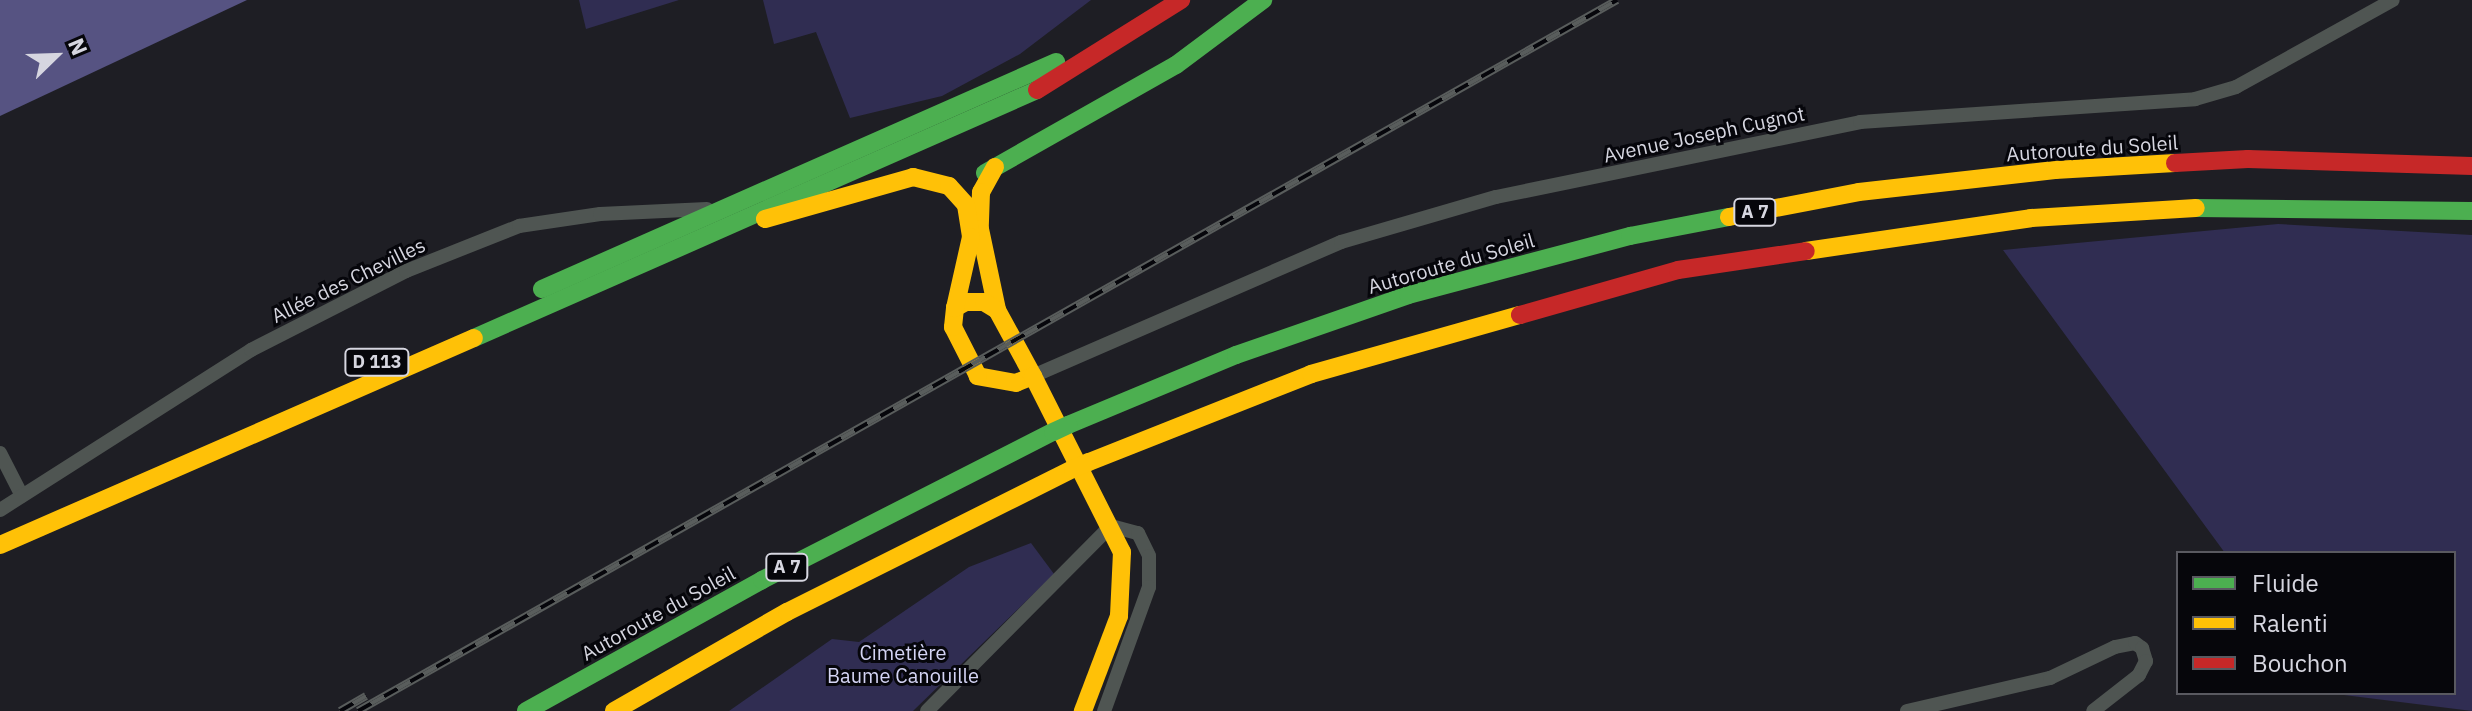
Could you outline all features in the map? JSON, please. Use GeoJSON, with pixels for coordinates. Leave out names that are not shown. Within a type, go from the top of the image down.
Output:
{"type":"FeatureCollection","features":[{"type":"Feature","properties":{"kind":"main road","name":"D 113"},"geometry":{"type":"LineString","coordinates":[[0,529],[1032,76],[1155,0]]}},
{"type":"Feature","properties":{"kind":"main road","name":"D 113"},"geometry":{"type":"LineString","coordinates":[[0,545],[688,241],[1024,98],[1181,0]]}},
{"type":"Feature","properties":{"kind":"main road"},"geometry":{"type":"LineString","coordinates":[[1033,376],[1016,383],[978,376],[959,346],[955,308],[970,257],[966,205],[976,180],[1176,65],[1263,0]]}},
{"type":"Feature","properties":{"kind":"main road","name":"Autoroute du Soleil"},"geometry":{"type":"LineString","coordinates":[[526,711],[762,580],[1060,428],[1236,355],[1408,295],[1630,236],[1844,195],[2055,170],[2248,159],[2472,166]]}},
{"type":"Feature","properties":{"kind":"main road"},"geometry":{"type":"LineString","coordinates":[[995,167],[981,192],[979,209],[982,253],[997,310],[1122,552],[1124,581],[1119,616],[1083,711]]}},
{"type":"Feature","properties":{"kind":"main road"},"geometry":{"type":"LineString","coordinates":[[688,241],[913,177],[949,186],[966,205]]}},
{"type":"Feature","properties":{"kind":"main road","name":"A 7"},"geometry":{"type":"LineString","coordinates":[[614,711],[787,612],[1081,466],[1311,374],[1678,270],[2031,218],[2235,206],[2472,211]]}},
{"type":"Feature","properties":{"kind":"main road"},"geometry":{"type":"LineString","coordinates":[[955,308],[974,300],[997,310]]}},
{"type":"Feature","properties":{"kind":"street","name":"Avenue Joseph Cugnot"},"geometry":{"type":"LineString","coordinates":[[1033,376],[1341,242],[1496,197],[1860,122],[2195,99],[2236,87],[2393,0]]}},
{"type":"Feature","properties":{"kind":"street","name":"Allée des Chevilles"},"geometry":{"type":"LineString","coordinates":[[0,510],[251,350],[406,271],[519,226],[600,214],[695,212],[754,196]]}},
{"type":"Feature","properties":{"kind":"street"},"geometry":{"type":"LineString","coordinates":[[0,453],[22,496]]}},
{"type":"Feature","properties":{"kind":"street"},"geometry":{"type":"LineString","coordinates":[[927,711],[1111,526],[1138,533],[1149,556],[1149,587],[1104,711]]}},
{"type":"Feature","properties":{"kind":"street"},"geometry":{"type":"LineString","coordinates":[[1907,711],[2050,678],[2115,647],[2135,643],[2142,648],[2146,661],[2139,675],[2093,711]]}},
{"type":"Feature","properties":{"kind":"green space"},"geometry":{"type":"Polygon","coordinates":[[[579,0],[679,0],[586,29],[579,0]]]}},
{"type":"Feature","properties":{"kind":"green space"},"geometry":{"type":"Polygon","coordinates":[[[763,0],[1091,0],[1020,54],[942,96],[850,118],[816,32],[774,44],[763,0]]]}},
{"type":"Feature","properties":{"kind":"green space"},"geometry":{"type":"Polygon","coordinates":[[[2278,224],[2472,235],[2472,711],[2344,695],[2456,695],[2456,551],[2224,551],[2003,250],[2278,224]]]}},
{"type":"Feature","properties":{"kind":"green space","name":"Cimetière Baume Canouille"},"geometry":{"type":"Polygon","coordinates":[[[1031,543],[1054,574],[913,711],[729,711],[832,639],[859,642],[969,567],[1031,543]]]}},
{"type":"Feature","properties":{"kind":"shaded area"},"geometry":{"type":"Polygon","coordinates":[[[0,0],[247,0],[0,116],[0,0]]]}},
{"type":"Feature","properties":{"kind":"railway"},"geometry":{"type":"LineString","coordinates":[[358,711],[1617,0]]}},
{"type":"Feature","properties":{"kind":"railway"},"geometry":{"type":"LineString","coordinates":[[340,711],[366,696]]}},
{"type":"Feature","properties":{"kind":"traffic: fast"},"geometry":{"type":"LineString","coordinates":[[985,173],[1176,65],[1263,0]]}},
{"type":"Feature","properties":{"kind":"traffic: fast"},"geometry":{"type":"LineString","coordinates":[[542,289],[1056,62]]}},
{"type":"Feature","properties":{"kind":"traffic: fast"},"geometry":{"type":"LineString","coordinates":[[474,338],[1037,90]]}},
{"type":"Feature","properties":{"kind":"traffic: fast"},"geometry":{"type":"LineString","coordinates":[[2196,208],[2472,211]]}},
{"type":"Feature","properties":{"kind":"traffic: fast"},"geometry":{"type":"LineString","coordinates":[[1068,425],[1236,355],[1408,295],[1630,236],[1729,217]]}},
{"type":"Feature","properties":{"kind":"traffic: fast"},"geometry":{"type":"LineString","coordinates":[[1053,432],[1068,425]]}},
{"type":"Feature","properties":{"kind":"traffic: fast"},"geometry":{"type":"LineString","coordinates":[[526,711],[762,580],[1053,432]]}},
{"type":"Feature","properties":{"kind":"traffic: slow"},"geometry":{"type":"LineString","coordinates":[[1729,217],[1859,192],[2055,170],[2175,163]]}},
{"type":"Feature","properties":{"kind":"traffic: slow"},"geometry":{"type":"LineString","coordinates":[[995,167],[981,192],[980,229],[997,310],[1033,376],[1016,383],[978,376],[953,327],[955,308],[966,302],[984,302],[997,310]]}},
{"type":"Feature","properties":{"kind":"traffic: slow"},"geometry":{"type":"LineString","coordinates":[[765,219],[913,177],[949,186],[966,205],[971,237],[955,308]]}},
{"type":"Feature","properties":{"kind":"traffic: slow"},"geometry":{"type":"LineString","coordinates":[[1806,251],[2031,218],[2196,208]]}},
{"type":"Feature","properties":{"kind":"traffic: slow"},"geometry":{"type":"LineString","coordinates":[[1089,462],[1311,374],[1520,315]]}},
{"type":"Feature","properties":{"kind":"traffic: slow"},"geometry":{"type":"LineString","coordinates":[[0,545],[474,338]]}},
{"type":"Feature","properties":{"kind":"traffic: slow"},"geometry":{"type":"LineString","coordinates":[[1033,376],[1122,552],[1119,616],[1083,711]]}},
{"type":"Feature","properties":{"kind":"traffic: slow"},"geometry":{"type":"LineString","coordinates":[[1073,469],[1089,462]]}},
{"type":"Feature","properties":{"kind":"traffic: slow"},"geometry":{"type":"LineString","coordinates":[[614,711],[787,612],[1073,469]]}},
{"type":"Feature","properties":{"kind":"traffic: jam"},"geometry":{"type":"LineString","coordinates":[[1037,90],[1181,0]]}},
{"type":"Feature","properties":{"kind":"traffic: jam"},"geometry":{"type":"LineString","coordinates":[[2175,163],[2248,159],[2472,166]]}},
{"type":"Feature","properties":{"kind":"traffic: jam"},"geometry":{"type":"LineString","coordinates":[[1520,315],[1678,270],[1806,251]]}}]}
